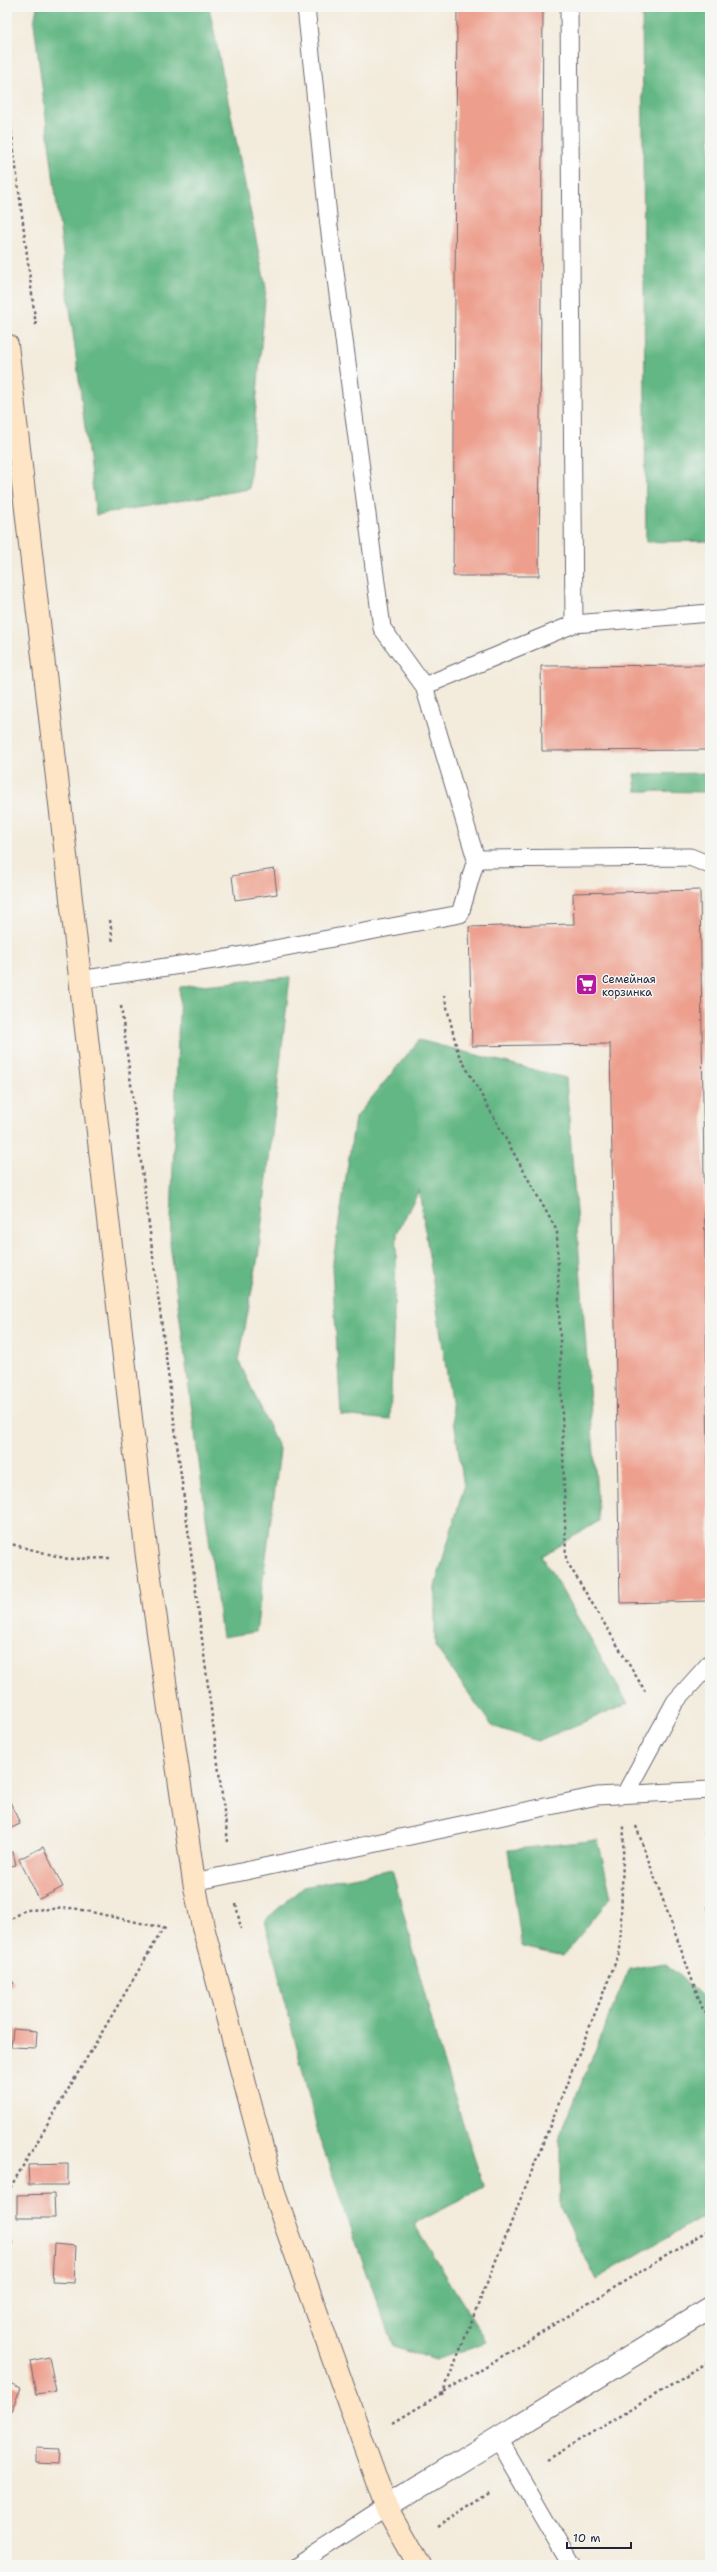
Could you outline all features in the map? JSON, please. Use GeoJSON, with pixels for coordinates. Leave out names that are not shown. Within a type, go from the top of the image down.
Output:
{"type":"FeatureCollection","features":[{"type":"Feature","properties":{"kind":"street"},"geometry":{"type":"LineString","coordinates":[[7,345],[50,701],[79,980],[147,1557],[194,1882],[203,1927],[275,2196],[386,2507],[419,2565]]}},
{"type":"Feature","properties":{"kind":"street"},"geometry":{"type":"LineString","coordinates":[[386,2507],[710,2308]]}},
{"type":"Feature","properties":{"kind":"lane"},"geometry":{"type":"LineString","coordinates":[[79,980],[227,958],[460,914],[476,859],[424,686],[382,628],[329,226],[306,7]]}},
{"type":"Feature","properties":{"kind":"lane"},"geometry":{"type":"LineString","coordinates":[[569,7],[574,624]]}},
{"type":"Feature","properties":{"kind":"lane"},"geometry":{"type":"LineString","coordinates":[[424,686],[574,624],[710,613]]}},
{"type":"Feature","properties":{"kind":"lane"},"geometry":{"type":"LineString","coordinates":[[476,859],[690,857],[710,865]]}},
{"type":"Feature","properties":{"kind":"lane"},"geometry":{"type":"LineString","coordinates":[[624,1794],[674,1702],[710,1663]]}},
{"type":"Feature","properties":{"kind":"lane"},"geometry":{"type":"LineString","coordinates":[[194,1882],[597,1796],[710,1790]]}},
{"type":"Feature","properties":{"kind":"lane"},"geometry":{"type":"LineString","coordinates":[[498,2439],[571,2565]]}},
{"type":"Feature","properties":{"kind":"lane"},"geometry":{"type":"LineString","coordinates":[[297,2565],[386,2507]]}},
{"type":"Feature","properties":{"kind":"path"},"geometry":{"type":"LineString","coordinates":[[7,96],[37,333]]}},
{"type":"Feature","properties":{"kind":"path"},"geometry":{"type":"LineString","coordinates":[[110,918],[232,1874],[243,1935]]}},
{"type":"Feature","properties":{"kind":"path"},"geometry":{"type":"LineString","coordinates":[[444,995],[458,1053],[557,1231],[566,1560],[664,1722]]}},
{"type":"Feature","properties":{"kind":"path"},"geometry":{"type":"LineString","coordinates":[[7,1543],[68,1560],[147,1557]]}},
{"type":"Feature","properties":{"kind":"path"},"geometry":{"type":"LineString","coordinates":[[624,1794],[702,2007],[710,2019]]}},
{"type":"Feature","properties":{"kind":"path"},"geometry":{"type":"LineString","coordinates":[[442,2395],[620,1951],[624,1794]]}},
{"type":"Feature","properties":{"kind":"path"},"geometry":{"type":"LineString","coordinates":[[7,1922],[25,1910],[73,1908],[163,1929],[203,1927]]}},
{"type":"Feature","properties":{"kind":"path"},"geometry":{"type":"LineString","coordinates":[[7,2193],[163,1929]]}},
{"type":"Feature","properties":{"kind":"path"},"geometry":{"type":"LineString","coordinates":[[363,2442],[442,2395],[710,2229]]}},
{"type":"Feature","properties":{"kind":"path"},"geometry":{"type":"LineString","coordinates":[[408,2546],[519,2475],[710,2362]]}},
{"type":"Feature","properties":{"kind":"path"},"geometry":{"type":"LineString","coordinates":[[391,2416],[394,2423]]}},
{"type":"Feature","properties":{"kind":"green space"},"geometry":{"type":"Polygon","coordinates":[[[37,7],[209,7],[266,288],[249,489],[96,515],[34,23],[37,7]]]}},
{"type":"Feature","properties":{"kind":"green space"},"geometry":{"type":"Polygon","coordinates":[[[642,7],[710,7],[710,541],[646,542],[642,7]]]}},
{"type":"Feature","properties":{"kind":"green space"},"geometry":{"type":"Polygon","coordinates":[[[710,773],[710,820],[706,792],[636,791],[634,774],[710,773]]]}},
{"type":"Feature","properties":{"kind":"green space"},"geometry":{"type":"Polygon","coordinates":[[[290,977],[258,1257],[239,1361],[280,1451],[256,1632],[222,1637],[170,1244],[180,987],[290,977]]]}},
{"type":"Feature","properties":{"kind":"green space"},"geometry":{"type":"Polygon","coordinates":[[[419,1040],[566,1078],[599,1521],[542,1556],[628,1704],[537,1741],[492,1726],[435,1646],[435,1586],[464,1487],[419,1190],[397,1233],[390,1420],[341,1415],[332,1268],[355,1118],[419,1040]]]}},
{"type":"Feature","properties":{"kind":"green space"},"geometry":{"type":"Polygon","coordinates":[[[598,1840],[611,1897],[563,1956],[522,1947],[508,1850],[598,1840]]]}},
{"type":"Feature","properties":{"kind":"green space"},"geometry":{"type":"Polygon","coordinates":[[[392,1869],[439,2049],[484,2188],[414,2224],[487,2342],[436,2360],[393,2347],[319,2137],[265,1920],[303,1887],[392,1869]]]}},
{"type":"Feature","properties":{"kind":"green space"},"geometry":{"type":"Polygon","coordinates":[[[665,1963],[710,2003],[710,2212],[596,2279],[560,2207],[560,2135],[629,1969],[665,1963]]]}},
{"type":"Feature","properties":{"kind":"building"},"geometry":{"type":"Polygon","coordinates":[[[457,7],[543,7],[539,576],[453,576],[457,7]]]}},
{"type":"Feature","properties":{"kind":"building"},"geometry":{"type":"Polygon","coordinates":[[[710,665],[710,750],[542,751],[541,666],[710,665]]]}},
{"type":"Feature","properties":{"kind":"building"},"geometry":{"type":"Polygon","coordinates":[[[274,869],[277,894],[235,900],[232,876],[274,869]]]}},
{"type":"Feature","properties":{"kind":"building"},"geometry":{"type":"Polygon","coordinates":[[[700,890],[710,1601],[620,1603],[610,1044],[472,1046],[469,927],[574,924],[573,893],[700,890]]]}},
{"type":"Feature","properties":{"kind":"building"},"geometry":{"type":"Polygon","coordinates":[[[7,1795],[20,1824],[7,1830],[7,1795]]]}},
{"type":"Feature","properties":{"kind":"building"},"geometry":{"type":"Polygon","coordinates":[[[710,1827],[710,1909],[708,1910],[704,1828],[710,1827]]]}},
{"type":"Feature","properties":{"kind":"building"},"geometry":{"type":"Polygon","coordinates":[[[43,1847],[63,1887],[39,1899],[19,1859],[43,1847]]]}},
{"type":"Feature","properties":{"kind":"building"},"geometry":{"type":"Polygon","coordinates":[[[13,1852],[16,1865],[7,1867],[7,1853],[13,1852]]]}},
{"type":"Feature","properties":{"kind":"building"},"geometry":{"type":"Polygon","coordinates":[[[7,1975],[14,1983],[7,1989],[7,1975]]]}},
{"type":"Feature","properties":{"kind":"building"},"geometry":{"type":"Polygon","coordinates":[[[13,2029],[37,2031],[36,2048],[11,2047],[13,2029]]]}},
{"type":"Feature","properties":{"kind":"building"},"geometry":{"type":"Polygon","coordinates":[[[68,2164],[68,2185],[29,2185],[28,2165],[68,2164]]]}},
{"type":"Feature","properties":{"kind":"building"},"geometry":{"type":"Polygon","coordinates":[[[54,2194],[55,2218],[17,2218],[17,2195],[54,2194]]]}},
{"type":"Feature","properties":{"kind":"building"},"geometry":{"type":"Polygon","coordinates":[[[7,2229],[13,2244],[7,2247],[7,2229]]]}},
{"type":"Feature","properties":{"kind":"building"},"geometry":{"type":"Polygon","coordinates":[[[54,2244],[76,2246],[74,2283],[52,2282],[54,2244]]]}},
{"type":"Feature","properties":{"kind":"building"},"geometry":{"type":"Polygon","coordinates":[[[49,2357],[56,2391],[36,2394],[30,2361],[49,2357]]]}},
{"type":"Feature","properties":{"kind":"building"},"geometry":{"type":"Polygon","coordinates":[[[7,2382],[21,2388],[11,2411],[7,2409],[7,2382]]]}},
{"type":"Feature","properties":{"kind":"building"},"geometry":{"type":"Polygon","coordinates":[[[36,2448],[60,2449],[59,2464],[36,2463],[36,2448]]]}},
{"type":"Feature","properties":{"kind":"place","name":"Семейная корзинка"},"geometry":{"type":"Point","coordinates":[586,985]}}]}
